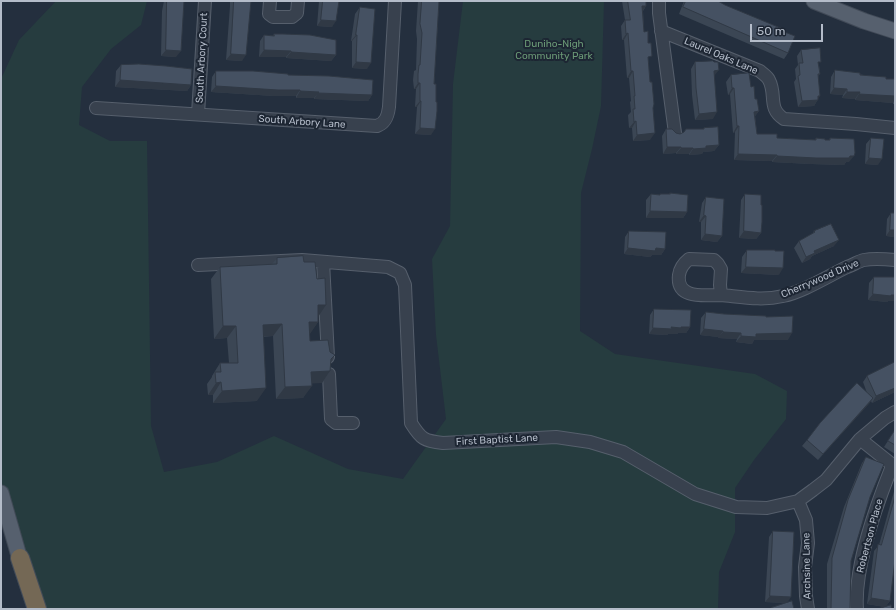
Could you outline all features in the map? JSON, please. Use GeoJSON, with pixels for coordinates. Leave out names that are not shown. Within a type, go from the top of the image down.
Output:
{"type":"FeatureCollection","features":[{"type":"Feature","properties":{"kind":"highway"},"geometry":{"type":"LineString","coordinates":[[20,558],[36,609]]}},
{"type":"Feature","properties":{"kind":"main road"},"geometry":{"type":"LineString","coordinates":[[814,1],[864,21],[895,31]]}},
{"type":"Feature","properties":{"kind":"main road"},"geometry":{"type":"LineString","coordinates":[[832,1],[895,24]]}},
{"type":"Feature","properties":{"kind":"main road"},"geometry":{"type":"LineString","coordinates":[[1,493],[20,558]]}},
{"type":"Feature","properties":{"kind":"street","name":"South Arbory Court"},"geometry":{"type":"LineString","coordinates":[[198,114],[205,1]]}},
{"type":"Feature","properties":{"kind":"street"},"geometry":{"type":"LineString","coordinates":[[270,1],[269,14],[273,17],[292,18],[297,13],[298,1]]}},
{"type":"Feature","properties":{"kind":"street","name":"South Arbory Lane"},"geometry":{"type":"LineString","coordinates":[[96,108],[375,127],[381,125],[386,120],[389,107],[395,1]]}},
{"type":"Feature","properties":{"kind":"street"},"geometry":{"type":"LineString","coordinates":[[659,1],[661,31],[675,133]]}},
{"type":"Feature","properties":{"kind":"street","name":"Laurel Oaks Lane"},"geometry":{"type":"LineString","coordinates":[[661,31],[760,71],[770,83],[774,108],[784,119],[895,128]]}},
{"type":"Feature","properties":{"kind":"street","name":"Cherrywood Drive"},"geometry":{"type":"LineString","coordinates":[[721,295],[766,299],[784,296],[864,260],[895,260]]}},
{"type":"Feature","properties":{"kind":"street","name":"First Baptist Lane"},"geometry":{"type":"LineString","coordinates":[[198,265],[284,261],[323,262],[388,267],[400,273],[405,285],[411,423],[419,435],[429,442],[443,443],[556,437],[590,442],[623,452],[695,494],[736,507],[767,508],[798,502],[826,480],[860,440],[895,412]]}},
{"type":"Feature","properties":{"kind":"street"},"geometry":{"type":"LineString","coordinates":[[323,262],[328,360]]}},
{"type":"Feature","properties":{"kind":"street"},"geometry":{"type":"LineString","coordinates":[[329,374],[331,419],[336,423],[353,423]]}},
{"type":"Feature","properties":{"kind":"street"},"geometry":{"type":"LineString","coordinates":[[860,440],[894,467]]}},
{"type":"Feature","properties":{"kind":"street","name":"Robertson Place"},"geometry":{"type":"LineString","coordinates":[[857,609],[856,597],[858,575],[881,495],[894,467]]}},
{"type":"Feature","properties":{"kind":"street","name":"Archsine Lane"},"geometry":{"type":"LineString","coordinates":[[798,502],[806,520],[808,543],[806,589],[808,609]]}},
{"type":"Feature","properties":{"kind":"green space","name":"Duniho-Nigh Community Park"},"geometry":{"type":"Polygon","coordinates":[[[56,1],[147,1],[141,25],[111,49],[82,87],[79,125],[110,141],[147,141],[151,426],[164,472],[217,462],[274,436],[348,469],[403,479],[446,419],[436,335],[432,259],[450,226],[453,84],[463,1],[604,1],[601,106],[581,193],[580,331],[615,354],[755,374],[787,391],[786,419],[754,460],[735,488],[735,532],[719,572],[718,609],[37,609],[1,493],[1,79],[19,40],[56,1]]]}},
{"type":"Feature","properties":{"kind":"building"},"geometry":{"type":"Polygon","coordinates":[[[167,1],[184,1],[181,51],[166,50],[167,1]]]}},
{"type":"Feature","properties":{"kind":"building"},"geometry":{"type":"Polygon","coordinates":[[[234,1],[251,1],[246,55],[231,54],[234,1]]]}},
{"type":"Feature","properties":{"kind":"building"},"geometry":{"type":"Polygon","coordinates":[[[323,1],[339,1],[336,21],[321,20],[323,1]]]}},
{"type":"Feature","properties":{"kind":"building"},"geometry":{"type":"Polygon","coordinates":[[[422,1],[439,1],[434,84],[436,84],[437,102],[435,129],[420,128],[421,101],[418,74],[422,33],[420,24],[422,1]]]}},
{"type":"Feature","properties":{"kind":"building"},"geometry":{"type":"Polygon","coordinates":[[[628,1],[646,1],[646,6],[642,6],[644,32],[648,31],[648,43],[651,43],[652,56],[648,57],[650,82],[652,82],[655,133],[637,135],[636,121],[634,122],[633,109],[635,109],[635,96],[633,71],[631,71],[628,33],[626,34],[625,20],[630,20],[628,1]]]}},
{"type":"Feature","properties":{"kind":"building"},"geometry":{"type":"Polygon","coordinates":[[[686,1],[718,1],[783,29],[782,31],[795,36],[788,53],[683,7],[686,1]]]}},
{"type":"Feature","properties":{"kind":"building"},"geometry":{"type":"Polygon","coordinates":[[[360,7],[375,9],[371,63],[356,62],[356,35],[360,7]]]}},
{"type":"Feature","properties":{"kind":"building"},"geometry":{"type":"Polygon","coordinates":[[[274,34],[310,35],[336,40],[336,55],[264,50],[264,35],[274,36],[274,34]]]}},
{"type":"Feature","properties":{"kind":"building"},"geometry":{"type":"Polygon","coordinates":[[[820,48],[821,62],[818,62],[820,74],[818,74],[820,96],[818,96],[818,100],[802,101],[798,76],[800,75],[799,63],[803,63],[801,50],[820,48]]]}},
{"type":"Feature","properties":{"kind":"building"},"geometry":{"type":"Polygon","coordinates":[[[695,62],[718,62],[719,70],[714,71],[717,112],[699,114],[695,62]]]}},
{"type":"Feature","properties":{"kind":"building"},"geometry":{"type":"Polygon","coordinates":[[[139,64],[192,69],[191,85],[120,80],[121,65],[139,64]]]}},
{"type":"Feature","properties":{"kind":"building"},"geometry":{"type":"Polygon","coordinates":[[[835,70],[860,73],[860,75],[886,77],[886,79],[895,79],[895,96],[859,94],[860,92],[847,92],[847,89],[834,88],[835,70]]]}},
{"type":"Feature","properties":{"kind":"building"},"geometry":{"type":"Polygon","coordinates":[[[216,71],[253,71],[288,75],[329,76],[373,80],[372,95],[216,86],[216,71]]]}},
{"type":"Feature","properties":{"kind":"building"},"geometry":{"type":"Polygon","coordinates":[[[749,73],[751,87],[754,86],[755,99],[757,99],[759,111],[754,112],[757,134],[777,134],[777,138],[816,140],[816,138],[825,140],[830,140],[830,138],[854,139],[854,156],[850,156],[849,158],[816,158],[738,154],[739,126],[737,126],[734,88],[732,88],[731,75],[749,73]]]}},
{"type":"Feature","properties":{"kind":"building"},"geometry":{"type":"Polygon","coordinates":[[[718,127],[719,145],[693,149],[667,147],[666,129],[672,129],[676,133],[680,134],[686,129],[718,127]]]}},
{"type":"Feature","properties":{"kind":"building"},"geometry":{"type":"Polygon","coordinates":[[[871,138],[884,139],[882,159],[869,158],[871,138]]]}},
{"type":"Feature","properties":{"kind":"building"},"geometry":{"type":"Polygon","coordinates":[[[670,193],[688,195],[687,212],[650,211],[651,194],[660,195],[670,193]]]}},
{"type":"Feature","properties":{"kind":"building"},"geometry":{"type":"Polygon","coordinates":[[[745,194],[761,195],[761,233],[744,231],[745,194]]]}},
{"type":"Feature","properties":{"kind":"building"},"geometry":{"type":"Polygon","coordinates":[[[706,197],[724,199],[722,236],[705,234],[706,216],[704,215],[706,197]]]}},
{"type":"Feature","properties":{"kind":"building"},"geometry":{"type":"Polygon","coordinates":[[[891,213],[895,213],[895,230],[890,230],[891,213]]]}},
{"type":"Feature","properties":{"kind":"building"},"geometry":{"type":"Polygon","coordinates":[[[831,224],[839,240],[814,251],[815,253],[806,257],[799,241],[815,232],[814,231],[831,224]]]}},
{"type":"Feature","properties":{"kind":"building"},"geometry":{"type":"Polygon","coordinates":[[[629,231],[666,232],[665,249],[656,248],[655,251],[628,248],[629,231]]]}},
{"type":"Feature","properties":{"kind":"building"},"geometry":{"type":"Polygon","coordinates":[[[747,250],[784,251],[783,268],[746,267],[747,250]]]}},
{"type":"Feature","properties":{"kind":"building"},"geometry":{"type":"Polygon","coordinates":[[[303,256],[304,262],[315,262],[317,279],[325,278],[326,305],[318,305],[318,322],[309,322],[310,341],[328,340],[330,352],[335,355],[331,359],[330,371],[311,372],[312,386],[285,387],[282,324],[263,325],[266,388],[222,391],[221,382],[216,383],[215,372],[221,372],[220,363],[238,363],[236,326],[223,326],[220,267],[277,264],[277,258],[303,256]]]}},
{"type":"Feature","properties":{"kind":"building"},"geometry":{"type":"Polygon","coordinates":[[[874,277],[895,277],[895,295],[873,294],[874,277]]]}},
{"type":"Feature","properties":{"kind":"building"},"geometry":{"type":"Polygon","coordinates":[[[654,309],[691,310],[690,327],[671,327],[672,329],[653,328],[654,309]]]}},
{"type":"Feature","properties":{"kind":"building"},"geometry":{"type":"Polygon","coordinates":[[[706,312],[766,317],[793,316],[792,333],[756,334],[756,337],[741,336],[741,333],[704,329],[706,312]]]}},
{"type":"Feature","properties":{"kind":"building"},"geometry":{"type":"Polygon","coordinates":[[[895,362],[895,388],[876,396],[867,376],[895,362]]]}},
{"type":"Feature","properties":{"kind":"building"},"geometry":{"type":"Polygon","coordinates":[[[857,383],[873,398],[823,454],[807,440],[820,423],[857,383]]]}},
{"type":"Feature","properties":{"kind":"building"},"geometry":{"type":"Polygon","coordinates":[[[895,430],[895,445],[888,441],[895,430]]]}},
{"type":"Feature","properties":{"kind":"building"},"geometry":{"type":"Polygon","coordinates":[[[866,457],[884,464],[870,497],[851,561],[850,609],[831,609],[832,558],[848,500],[866,457]]]}},
{"type":"Feature","properties":{"kind":"building"},"geometry":{"type":"Polygon","coordinates":[[[895,497],[895,560],[890,601],[871,598],[878,544],[881,545],[895,497]]]}},
{"type":"Feature","properties":{"kind":"building"},"geometry":{"type":"Polygon","coordinates":[[[773,531],[794,532],[791,597],[770,596],[773,531]]]}},
{"type":"Feature","properties":{"kind":"building"},"geometry":{"type":"Polygon","coordinates":[[[792,601],[794,609],[771,609],[771,608],[792,601]]]}},
{"type":"Feature","properties":{"kind":"building"},"geometry":{"type":"Polygon","coordinates":[[[891,605],[892,609],[878,609],[891,605]]]}}]}
